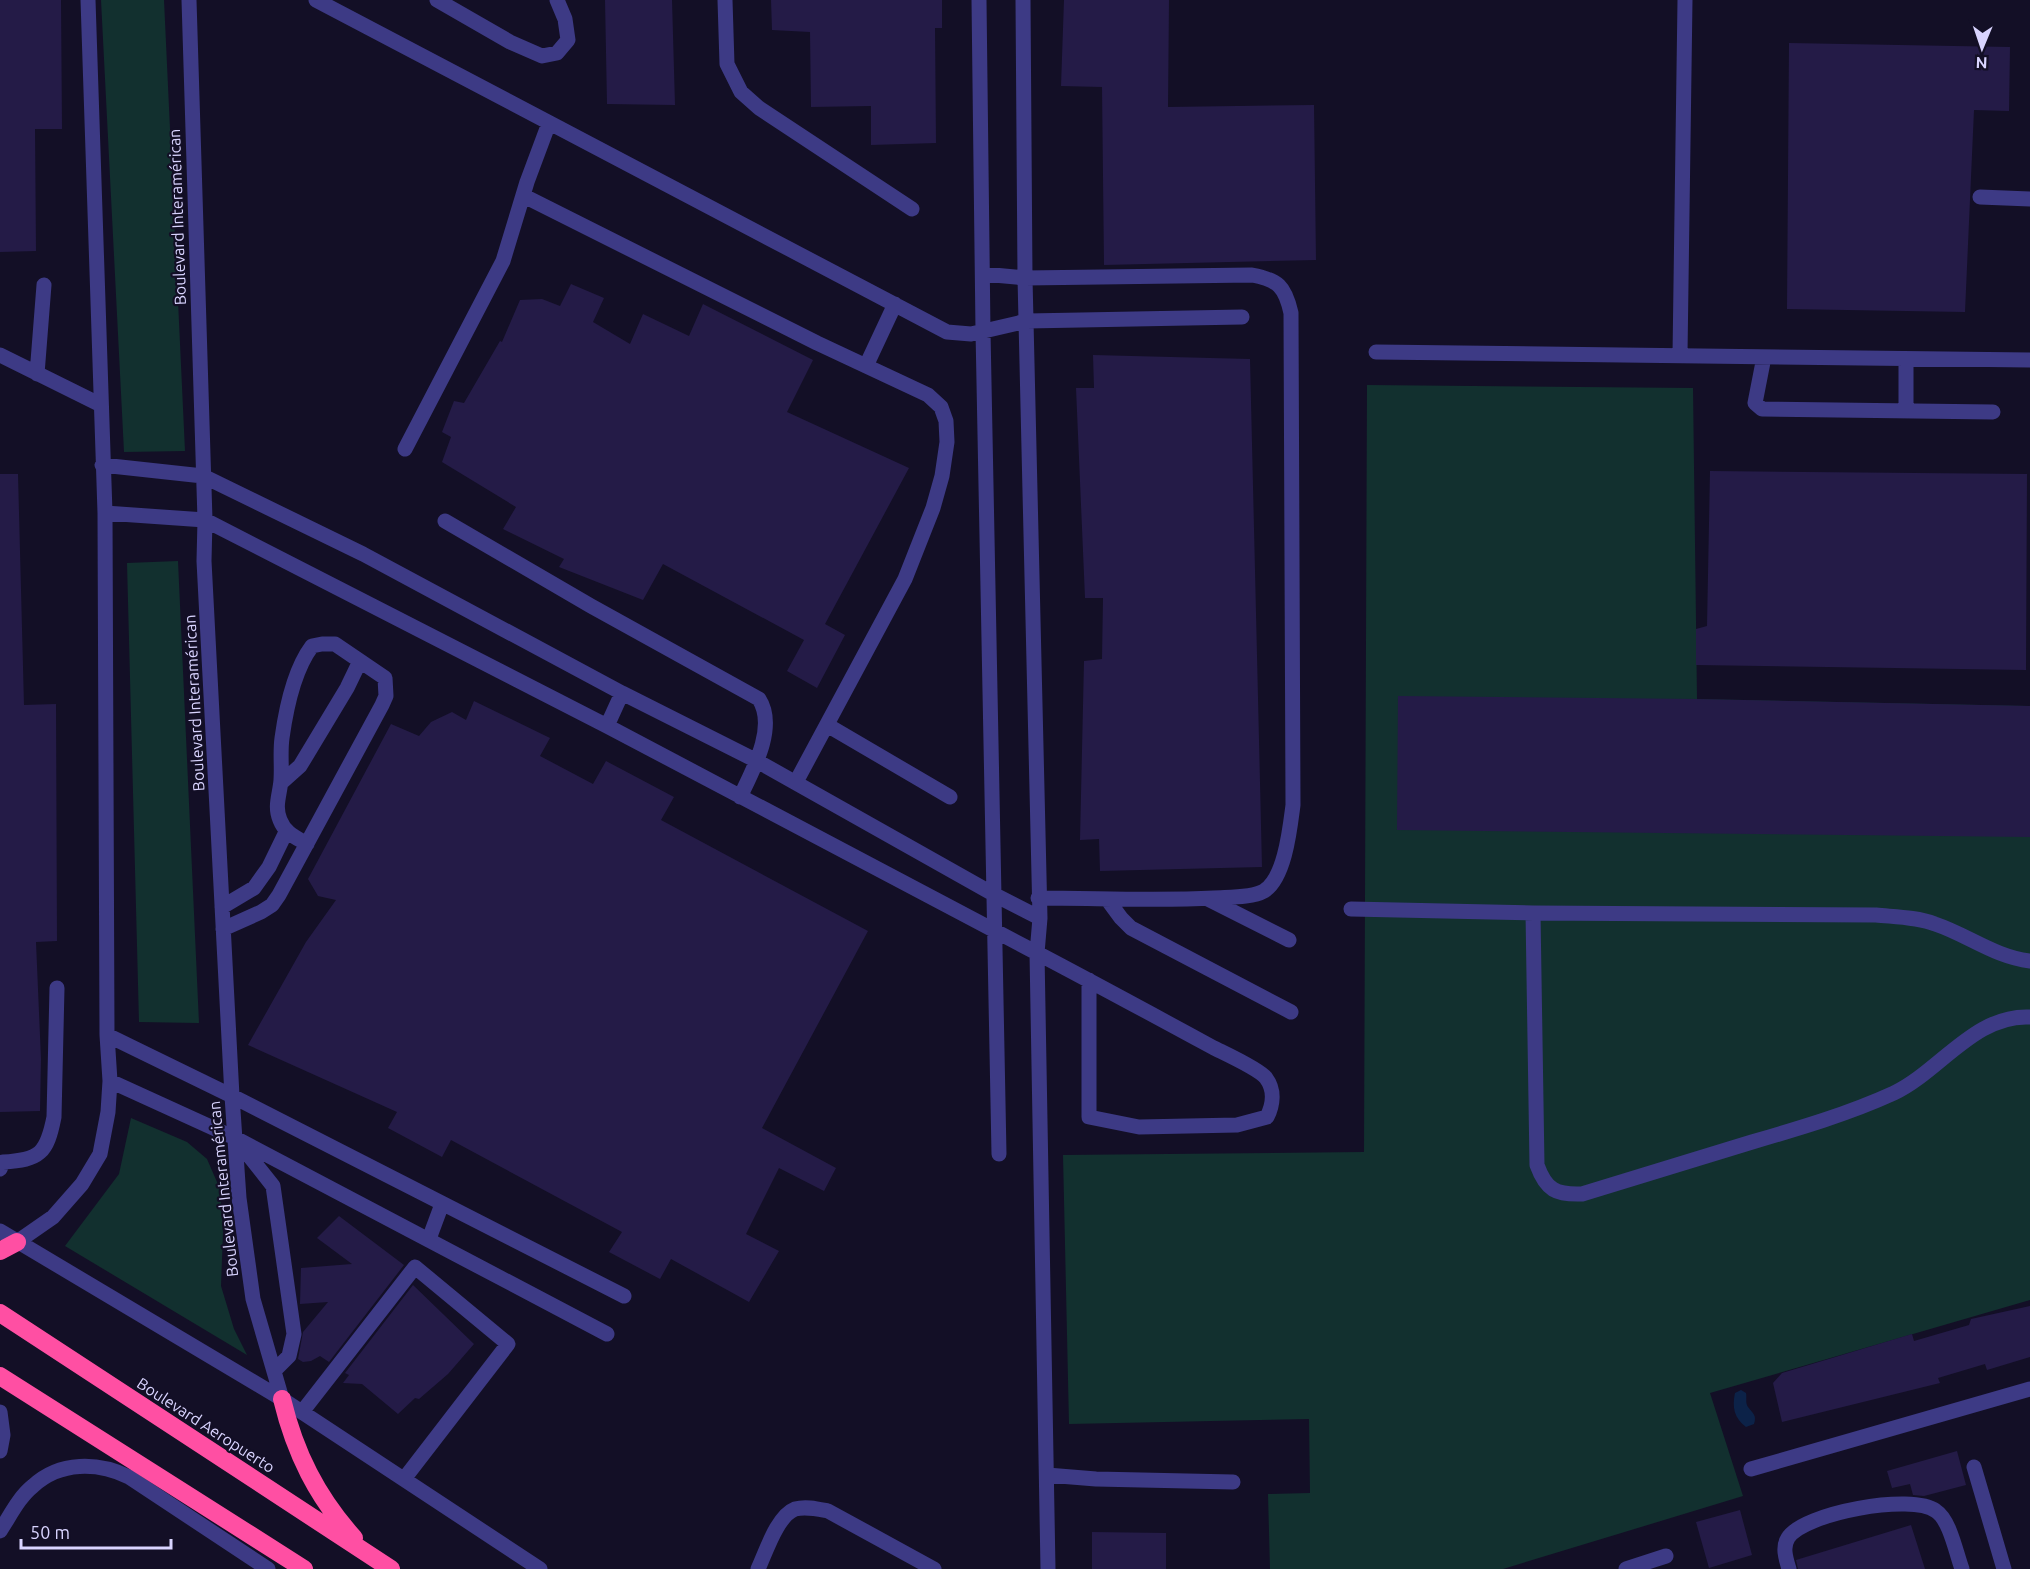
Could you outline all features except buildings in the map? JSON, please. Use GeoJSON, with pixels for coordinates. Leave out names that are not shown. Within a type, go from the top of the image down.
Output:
{"type":"FeatureCollection","features":[{"type":"Feature","properties":{"kind":"highway"},"geometry":{"type":"LineString","coordinates":[[0,1251],[17,1242]]}},
{"type":"Feature","properties":{"kind":"highway","name":"Boulevard Aeropuerto"},"geometry":{"type":"LineString","coordinates":[[0,1313],[385,1565]]}},
{"type":"Feature","properties":{"kind":"highway"},"geometry":{"type":"LineString","coordinates":[[0,1376],[304,1569]]}},
{"type":"Feature","properties":{"kind":"highway"},"geometry":{"type":"LineString","coordinates":[[282,1399],[297,1451],[322,1498],[358,1542],[385,1565]]}},
{"type":"Feature","properties":{"kind":"street"},"geometry":{"type":"LineString","coordinates":[[17,1242],[53,1217],[82,1184],[100,1154],[108,1112],[110,1081],[107,1035],[105,513],[88,0]]}},
{"type":"Feature","properties":{"kind":"street","name":"Boulevard Interamérican"},"geometry":{"type":"LineString","coordinates":[[189,0],[205,520],[204,561],[232,1096],[239,1198],[253,1299],[282,1399]]}},
{"type":"Feature","properties":{"kind":"street"},"geometry":{"type":"LineString","coordinates":[[316,0],[947,332],[971,334],[1027,321],[1242,317]]}},
{"type":"Feature","properties":{"kind":"street"},"geometry":{"type":"LineString","coordinates":[[437,0],[510,42],[542,56],[557,53],[568,40],[565,19],[557,0]]}},
{"type":"Feature","properties":{"kind":"street"},"geometry":{"type":"LineString","coordinates":[[725,0],[727,64],[741,92],[759,108],[912,209]]}},
{"type":"Feature","properties":{"kind":"street"},"geometry":{"type":"LineString","coordinates":[[979,0],[999,1154]]}},
{"type":"Feature","properties":{"kind":"street"},"geometry":{"type":"LineString","coordinates":[[1023,0],[1025,278],[1040,918],[1037,953],[1048,1569]]}},
{"type":"Feature","properties":{"kind":"street"},"geometry":{"type":"LineString","coordinates":[[1680,356],[1684,0]]}},
{"type":"Feature","properties":{"kind":"street"},"geometry":{"type":"LineString","coordinates":[[405,448],[503,261],[549,123]]}},
{"type":"Feature","properties":{"kind":"street"},"geometry":{"type":"LineString","coordinates":[[524,196],[928,395],[941,407],[946,421],[946,442],[942,476],[933,508],[905,579],[796,782]]}},
{"type":"Feature","properties":{"kind":"street"},"geometry":{"type":"LineString","coordinates":[[1980,197],[2030,199]]}},
{"type":"Feature","properties":{"kind":"street"},"geometry":{"type":"LineString","coordinates":[[983,274],[1025,278],[1252,275],[1266,278],[1280,285],[1287,297],[1291,313],[1293,805],[1288,840],[1281,864],[1273,881],[1264,891],[1240,897],[1038,898]]}},
{"type":"Feature","properties":{"kind":"street"},"geometry":{"type":"LineString","coordinates":[[37,374],[44,285]]}},
{"type":"Feature","properties":{"kind":"street"},"geometry":{"type":"LineString","coordinates":[[866,366],[895,304]]}},
{"type":"Feature","properties":{"kind":"street"},"geometry":{"type":"LineString","coordinates":[[1376,352],[2030,360]]}},
{"type":"Feature","properties":{"kind":"street"},"geometry":{"type":"LineString","coordinates":[[0,355],[101,405]]}},
{"type":"Feature","properties":{"kind":"street"},"geometry":{"type":"LineString","coordinates":[[1764,357],[1755,403],[1762,409],[1994,412]]}},
{"type":"Feature","properties":{"kind":"street"},"geometry":{"type":"LineString","coordinates":[[1906,359],[1906,410]]}},
{"type":"Feature","properties":{"kind":"street"},"geometry":{"type":"LineString","coordinates":[[102,465],[203,476],[363,554],[622,693],[757,761],[994,895],[1040,918]]}},
{"type":"Feature","properties":{"kind":"street"},"geometry":{"type":"LineString","coordinates":[[105,513],[205,520],[607,726],[1089,980],[1265,1077],[1272,1092],[1272,1106],[1267,1117],[1237,1125],[1139,1127],[1089,1117],[1089,980]]}},
{"type":"Feature","properties":{"kind":"street"},"geometry":{"type":"LineString","coordinates":[[445,521],[591,606],[759,699],[765,709],[766,725],[757,761],[740,797]]}},
{"type":"Feature","properties":{"kind":"street"},"geometry":{"type":"LineString","coordinates":[[224,929],[272,905],[307,844],[386,696],[385,678],[334,644],[312,646],[302,662],[282,739],[281,783],[277,812],[286,832],[307,844]]}},
{"type":"Feature","properties":{"kind":"street"},"geometry":{"type":"LineString","coordinates":[[281,783],[300,766],[347,688],[360,661]]}},
{"type":"Feature","properties":{"kind":"street"},"geometry":{"type":"LineString","coordinates":[[607,726],[622,693]]}},
{"type":"Feature","properties":{"kind":"street"},"geometry":{"type":"LineString","coordinates":[[826,725],[950,797]]}},
{"type":"Feature","properties":{"kind":"street"},"geometry":{"type":"LineString","coordinates":[[222,907],[254,888],[269,867],[286,832]]}},
{"type":"Feature","properties":{"kind":"street"},"geometry":{"type":"LineString","coordinates":[[1107,898],[1131,928],[1291,1012]]}},
{"type":"Feature","properties":{"kind":"street"},"geometry":{"type":"LineString","coordinates":[[1207,898],[1288,940]]}},
{"type":"Feature","properties":{"kind":"street"},"geometry":{"type":"LineString","coordinates":[[1351,909],[1533,913],[1876,915],[1917,919],[1952,931],[2005,957],[2030,961]]}},
{"type":"Feature","properties":{"kind":"street"},"geometry":{"type":"LineString","coordinates":[[1533,913],[1537,1165],[1541,1177],[1554,1192],[1582,1194],[1835,1117],[1894,1093],[1916,1081],[1973,1036],[1994,1023],[2011,1018],[2030,1017]]}},
{"type":"Feature","properties":{"kind":"street"},"geometry":{"type":"LineString","coordinates":[[1,1163],[24,1161],[38,1156],[46,1147],[51,1133],[54,1117],[57,988]]}},
{"type":"Feature","properties":{"kind":"street"},"geometry":{"type":"LineString","coordinates":[[107,1035],[232,1096],[624,1296]]}},
{"type":"Feature","properties":{"kind":"street"},"geometry":{"type":"LineString","coordinates":[[110,1081],[235,1138],[607,1334]]}},
{"type":"Feature","properties":{"kind":"street"},"geometry":{"type":"LineString","coordinates":[[235,1138],[273,1186],[294,1334],[289,1356],[274,1371]]}},
{"type":"Feature","properties":{"kind":"street"},"geometry":{"type":"LineString","coordinates":[[429,1239],[442,1204]]}},
{"type":"Feature","properties":{"kind":"street"},"geometry":{"type":"LineString","coordinates":[[0,1231],[282,1399],[540,1569]]}},
{"type":"Feature","properties":{"kind":"street"},"geometry":{"type":"LineString","coordinates":[[302,1412],[415,1267],[508,1344],[404,1479]]}},
{"type":"Feature","properties":{"kind":"street"},"geometry":{"type":"LineString","coordinates":[[1751,1469],[2030,1389]]}},
{"type":"Feature","properties":{"kind":"street"},"geometry":{"type":"LineString","coordinates":[[0,1412],[3,1435],[0,1451]]}},
{"type":"Feature","properties":{"kind":"street"},"geometry":{"type":"LineString","coordinates":[[0,1531],[27,1491],[47,1476],[76,1466],[104,1467],[129,1477],[268,1569]]}},
{"type":"Feature","properties":{"kind":"street"},"geometry":{"type":"LineString","coordinates":[[1974,1467],[2004,1569]]}},
{"type":"Feature","properties":{"kind":"street"},"geometry":{"type":"LineString","coordinates":[[1047,1475],[1096,1479],[1233,1482]]}},
{"type":"Feature","properties":{"kind":"street"},"geometry":{"type":"LineString","coordinates":[[1789,1569],[1784,1549],[1787,1539],[1795,1530],[1816,1520],[1855,1510],[1901,1503],[1935,1510],[1944,1519],[1962,1569]]}},
{"type":"Feature","properties":{"kind":"street"},"geometry":{"type":"LineString","coordinates":[[758,1569],[779,1524],[788,1514],[797,1509],[811,1508],[828,1511],[934,1569]]}},
{"type":"Feature","properties":{"kind":"street"},"geometry":{"type":"LineString","coordinates":[[1626,1569],[1666,1556]]}},
{"type":"Feature","properties":{"kind":"green space"},"geometry":{"type":"Polygon","coordinates":[[[101,0],[164,0],[185,451],[124,452],[101,0]]]}},
{"type":"Feature","properties":{"kind":"green space"},"geometry":{"type":"Polygon","coordinates":[[[1367,385],[1693,388],[1697,699],[2030,706],[2030,1300],[1710,1393],[1743,1496],[1503,1569],[1270,1569],[1268,1494],[1310,1493],[1309,1419],[1069,1424],[1063,1155],[1364,1152],[1367,385]]]}},
{"type":"Feature","properties":{"kind":"green space"},"geometry":{"type":"Polygon","coordinates":[[[178,561],[199,1023],[139,1022],[127,563],[178,561]]]}},
{"type":"Feature","properties":{"kind":"green space"},"geometry":{"type":"Polygon","coordinates":[[[131,1118],[187,1142],[207,1159],[220,1189],[223,1232],[221,1286],[234,1329],[247,1355],[65,1246],[119,1174],[131,1118]]]}},
{"type":"Feature","properties":{"kind":"water"},"geometry":{"type":"Polygon","coordinates":[[[1741,1390],[1746,1393],[1747,1405],[1755,1419],[1754,1424],[1746,1427],[1736,1416],[1734,1408],[1735,1393],[1741,1390]]]}}]}
